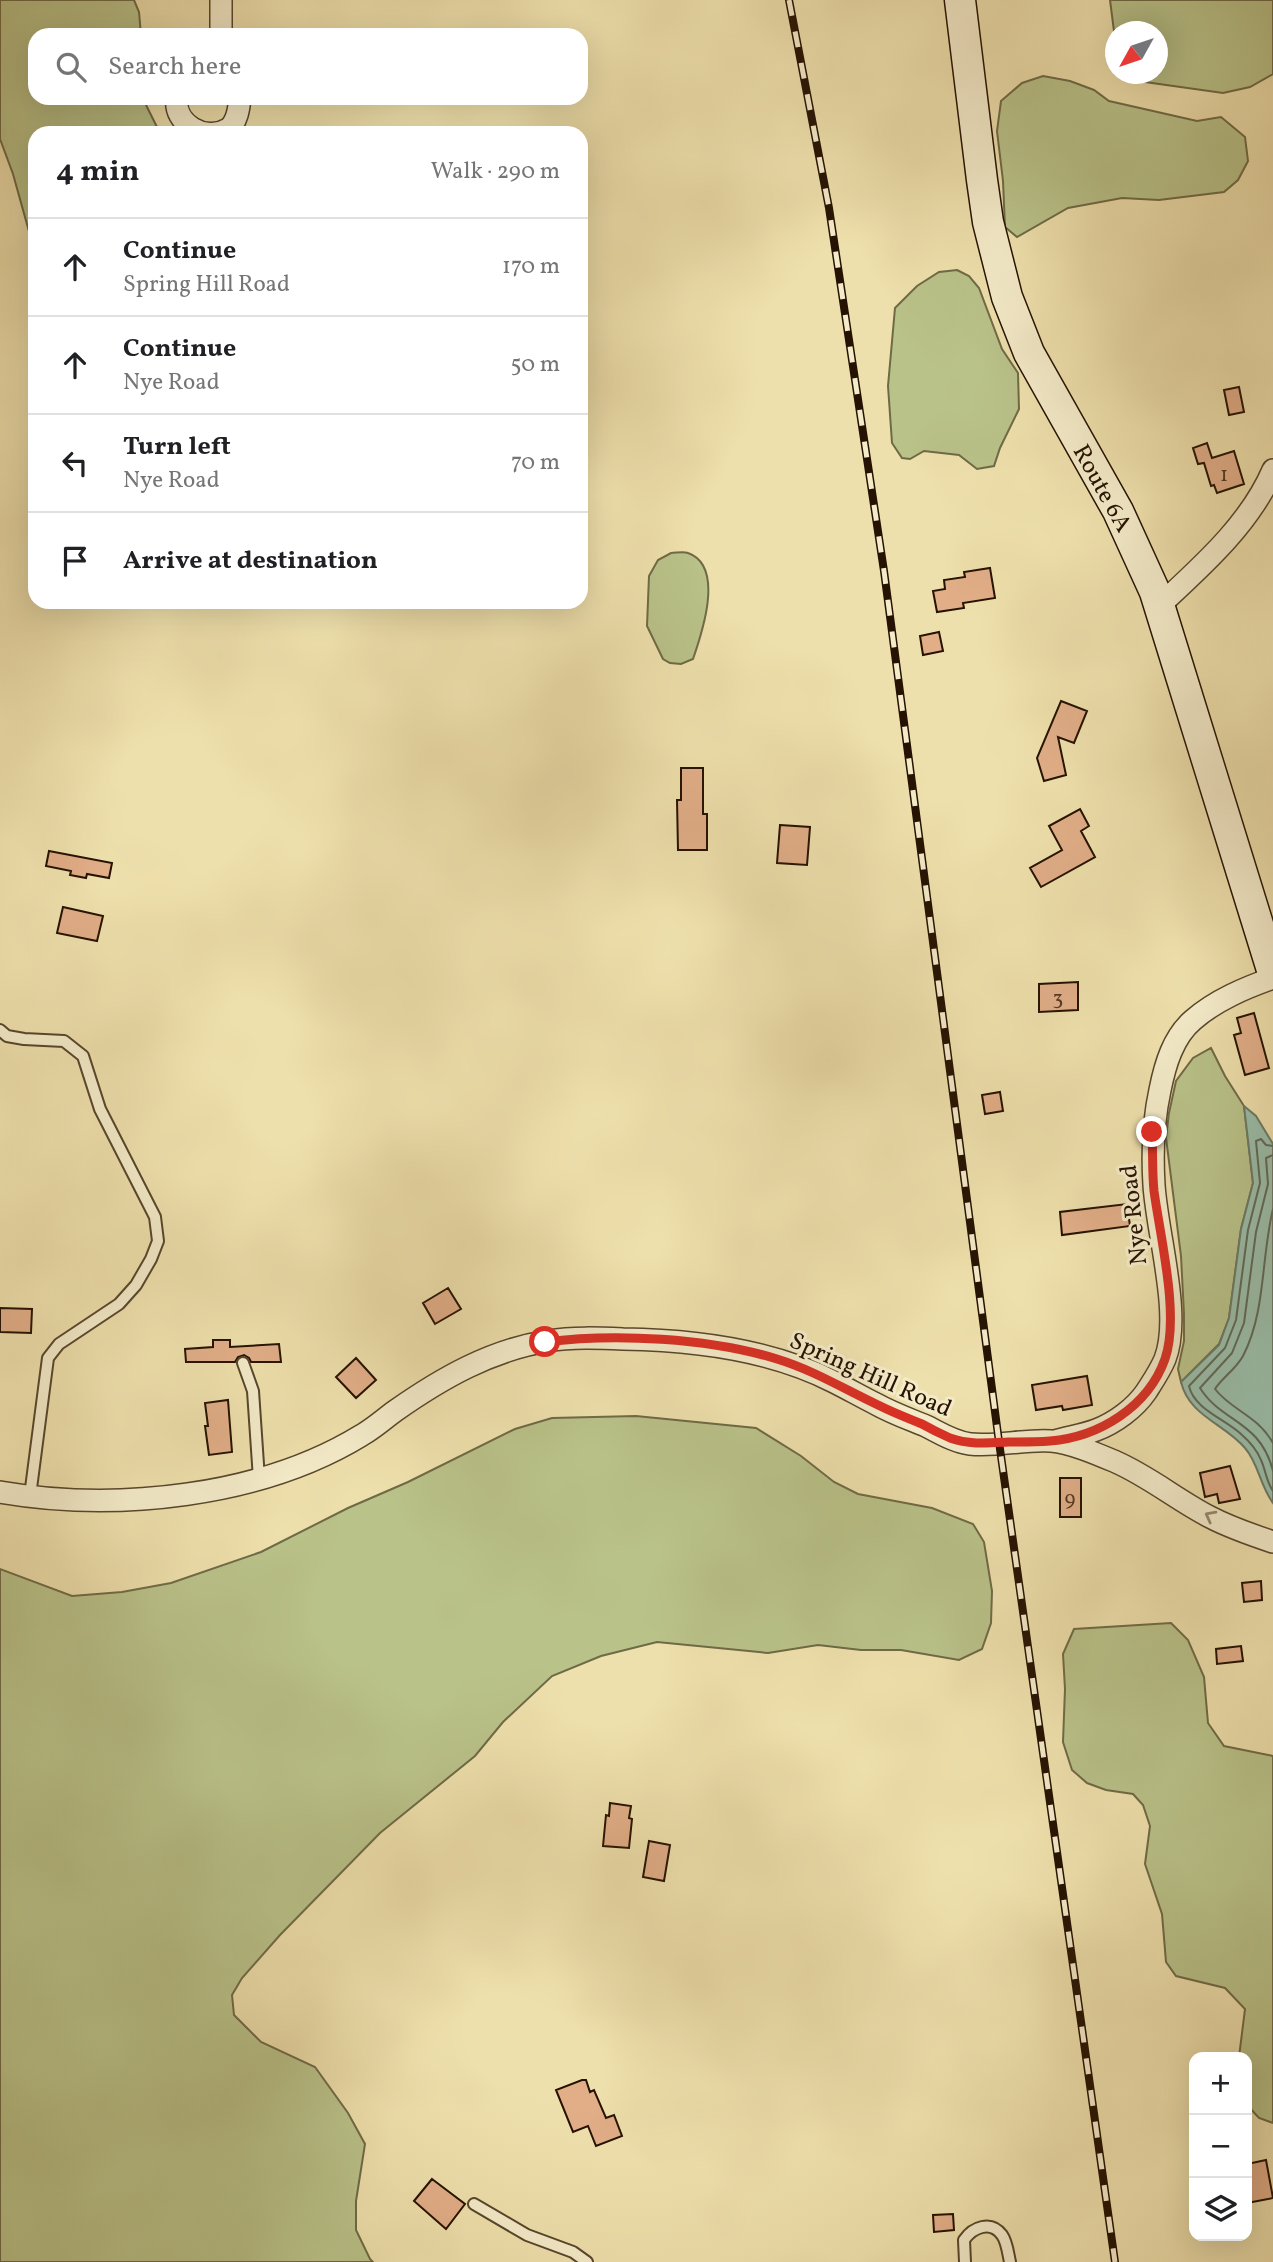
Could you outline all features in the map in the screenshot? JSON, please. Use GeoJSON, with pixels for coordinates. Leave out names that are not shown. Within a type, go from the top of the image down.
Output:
{"type":"FeatureCollection","features":[{"type":"Feature","properties":{"kind":"main road","name":"Route 6A"},"geometry":{"type":"LineString","coordinates":[[960,0],[988,222],[1007,297],[1029,353],[1118,511],[1159,606],[1273,975]]}},
{"type":"Feature","properties":{"kind":"street"},"geometry":{"type":"LineString","coordinates":[[221,0],[221,28]]}},
{"type":"Feature","properties":{"kind":"street"},"geometry":{"type":"LineString","coordinates":[[177,105],[178,116],[189,126]]}},
{"type":"Feature","properties":{"kind":"street"},"geometry":{"type":"LineString","coordinates":[[231,126],[235,121],[238,105]]}},
{"type":"Feature","properties":{"kind":"street"},"geometry":{"type":"LineString","coordinates":[[1159,606],[1238,526],[1258,500],[1273,470]]}},
{"type":"Feature","properties":{"kind":"street","name":"Nye Road"},"geometry":{"type":"LineString","coordinates":[[1053,1441],[1097,1430],[1119,1418],[1140,1400],[1166,1358],[1170,1328],[1168,1290],[1154,1186],[1152,1132],[1164,1070],[1176,1040],[1192,1021],[1244,989],[1273,975]]}},
{"type":"Feature","properties":{"kind":"street","name":"Spring Hill Road"},"geometry":{"type":"LineString","coordinates":[[0,1492],[85,1499],[130,1499],[236,1486],[286,1471],[364,1434],[463,1368],[505,1352],[545,1342],[579,1338],[670,1340],[776,1359],[831,1380],[877,1405],[949,1438],[970,1444],[1053,1441],[1116,1462],[1155,1482],[1210,1517],[1273,1542]]}},
{"type":"Feature","properties":{"kind":"lane"},"geometry":{"type":"LineString","coordinates":[[0,1030],[7,1036],[64,1041],[83,1056],[100,1109],[155,1217],[158,1241],[136,1284],[119,1304],[59,1344],[48,1358],[30,1496]]}},
{"type":"Feature","properties":{"kind":"lane"},"geometry":{"type":"LineString","coordinates":[[243,1363],[253,1391],[260,1479]]}},
{"type":"Feature","properties":{"kind":"lane"},"geometry":{"type":"LineString","coordinates":[[474,2204],[527,2235],[573,2252],[587,2262]]}},
{"type":"Feature","properties":{"kind":"lane"},"geometry":{"type":"LineString","coordinates":[[965,2262],[964,2240],[976,2228],[986,2226],[1000,2232],[1004,2238],[1010,2262]]}},
{"type":"Feature","properties":{"kind":"green space"},"geometry":{"type":"Polygon","coordinates":[[[0,0],[134,0],[139,12],[140,28],[28,28],[28,105],[146,105],[156,126],[28,126],[28,228],[0,139],[0,0]]]}},
{"type":"Feature","properties":{"kind":"green space"},"geometry":{"type":"Polygon","coordinates":[[[1110,0],[1273,0],[1273,74],[1250,87],[1223,93],[1159,84],[1168,84],[1168,21],[1113,21],[1110,0]]]}},
{"type":"Feature","properties":{"kind":"green space"},"geometry":{"type":"Polygon","coordinates":[[[1043,76],[1070,81],[1094,90],[1109,101],[1197,121],[1221,117],[1245,137],[1248,161],[1238,180],[1224,192],[1159,200],[1122,198],[1068,208],[1017,237],[1005,227],[997,131],[1001,101],[1022,83],[1043,76]]]}},
{"type":"Feature","properties":{"kind":"green space"},"geometry":{"type":"Polygon","coordinates":[[[957,270],[969,276],[979,288],[1002,349],[1018,373],[1019,409],[994,466],[977,469],[959,455],[924,451],[910,459],[902,458],[892,443],[888,386],[895,308],[917,286],[939,272],[957,270]]]}},
{"type":"Feature","properties":{"kind":"green space"},"geometry":{"type":"Polygon","coordinates":[[[686,552],[699,560],[706,571],[708,585],[705,617],[693,659],[681,664],[663,659],[647,626],[649,576],[658,560],[671,553],[686,552]]]}},
{"type":"Feature","properties":{"kind":"green space"},"geometry":{"type":"Polygon","coordinates":[[[1211,1048],[1244,1106],[1253,1183],[1241,1229],[1229,1318],[1219,1344],[1181,1382],[1178,1369],[1184,1341],[1184,1314],[1181,1256],[1166,1138],[1176,1081],[1193,1058],[1211,1048]]]}},
{"type":"Feature","properties":{"kind":"green space"},"geometry":{"type":"Polygon","coordinates":[[[636,1416],[756,1428],[801,1456],[834,1482],[858,1494],[932,1508],[973,1524],[984,1542],[992,1591],[991,1623],[982,1649],[959,1660],[901,1650],[861,1650],[818,1645],[768,1653],[657,1642],[601,1656],[552,1676],[503,1722],[475,1756],[380,1833],[280,1935],[242,1978],[232,1995],[234,2015],[261,2042],[315,2067],[348,2113],[365,2144],[356,2201],[356,2230],[373,2262],[0,2262],[0,1569],[72,1596],[122,1592],[171,1583],[261,1552],[515,1429],[552,1418],[636,1416]]]}},
{"type":"Feature","properties":{"kind":"green space"},"geometry":{"type":"Polygon","coordinates":[[[1171,1623],[1188,1640],[1204,1677],[1208,1723],[1224,1746],[1273,1756],[1273,2123],[1259,2118],[1252,2110],[1252,2052],[1240,2052],[1245,2009],[1225,1988],[1176,1976],[1166,1962],[1162,1914],[1145,1864],[1150,1826],[1143,1805],[1133,1794],[1106,1790],[1087,1783],[1072,1770],[1063,1742],[1063,1654],[1074,1629],[1171,1623]]]}},
{"type":"Feature","properties":{"kind":"water"},"geometry":{"type":"Polygon","coordinates":[[[1244,1106],[1256,1116],[1273,1144],[1273,1503],[1245,1448],[1199,1411],[1185,1394],[1181,1382],[1219,1345],[1229,1318],[1241,1229],[1253,1183],[1244,1106]]]}},
{"type":"Feature","properties":{"kind":"building"},"geometry":{"type":"Polygon","coordinates":[[[1239,387],[1244,412],[1229,415],[1224,390],[1239,387]]]}},
{"type":"Feature","properties":{"kind":"building"},"geometry":{"type":"Polygon","coordinates":[[[1207,443],[1212,458],[1234,451],[1244,484],[1217,493],[1214,485],[1211,486],[1204,463],[1198,464],[1193,448],[1207,443]]]}},
{"type":"Feature","properties":{"kind":"building"},"geometry":{"type":"Polygon","coordinates":[[[990,568],[995,598],[963,603],[964,608],[937,612],[933,591],[945,589],[944,580],[965,577],[964,572],[990,568]]]}},
{"type":"Feature","properties":{"kind":"building"},"geometry":{"type":"Polygon","coordinates":[[[939,632],[943,651],[923,655],[920,636],[939,632]]]}},
{"type":"Feature","properties":{"kind":"building"},"geometry":{"type":"Polygon","coordinates":[[[1061,701],[1087,711],[1074,743],[1058,737],[1066,775],[1044,781],[1037,758],[1061,701]]]}},
{"type":"Feature","properties":{"kind":"building"},"geometry":{"type":"Polygon","coordinates":[[[681,768],[703,768],[703,814],[707,814],[707,850],[678,850],[677,800],[681,800],[681,768]]]}},
{"type":"Feature","properties":{"kind":"building"},"geometry":{"type":"Polygon","coordinates":[[[1080,809],[1089,826],[1081,831],[1095,857],[1041,887],[1030,868],[1062,850],[1049,826],[1080,809]]]}},
{"type":"Feature","properties":{"kind":"building"},"geometry":{"type":"Polygon","coordinates":[[[780,825],[810,827],[807,865],[777,863],[780,825]]]}},
{"type":"Feature","properties":{"kind":"building"},"geometry":{"type":"Polygon","coordinates":[[[49,851],[112,863],[109,878],[87,874],[86,878],[70,875],[71,871],[46,866],[49,851]]]}},
{"type":"Feature","properties":{"kind":"building"},"geometry":{"type":"Polygon","coordinates":[[[63,907],[103,916],[97,941],[57,933],[63,907]]]}},
{"type":"Feature","properties":{"kind":"building"},"geometry":{"type":"Polygon","coordinates":[[[1078,982],[1078,1010],[1039,1012],[1039,984],[1078,982]]]}},
{"type":"Feature","properties":{"kind":"building"},"geometry":{"type":"Polygon","coordinates":[[[1254,1013],[1269,1068],[1245,1075],[1234,1035],[1241,1033],[1237,1018],[1254,1013]]]}},
{"type":"Feature","properties":{"kind":"building"},"geometry":{"type":"Polygon","coordinates":[[[1000,1092],[1003,1111],[985,1114],[982,1095],[1000,1092]]]}},
{"type":"Feature","properties":{"kind":"building"},"geometry":{"type":"Polygon","coordinates":[[[1127,1204],[1130,1226],[1062,1235],[1060,1212],[1127,1204]]]}},
{"type":"Feature","properties":{"kind":"building"},"geometry":{"type":"Polygon","coordinates":[[[448,1288],[461,1309],[435,1324],[423,1303],[448,1288]]]}},
{"type":"Feature","properties":{"kind":"building"},"geometry":{"type":"Polygon","coordinates":[[[0,1308],[32,1309],[31,1333],[0,1332],[0,1308]]]}},
{"type":"Feature","properties":{"kind":"building"},"geometry":{"type":"Polygon","coordinates":[[[213,1340],[230,1340],[230,1347],[279,1344],[281,1362],[251,1362],[244,1355],[238,1357],[235,1362],[186,1362],[185,1349],[213,1347],[213,1340]]]}},
{"type":"Feature","properties":{"kind":"building"},"geometry":{"type":"Polygon","coordinates":[[[356,1358],[376,1380],[356,1398],[336,1377],[356,1358]]]}},
{"type":"Feature","properties":{"kind":"building"},"geometry":{"type":"Polygon","coordinates":[[[1087,1376],[1092,1405],[1063,1410],[1062,1406],[1036,1410],[1032,1385],[1087,1376]]]}},
{"type":"Feature","properties":{"kind":"building"},"geometry":{"type":"Polygon","coordinates":[[[228,1400],[232,1452],[209,1455],[205,1403],[228,1400]]]}},
{"type":"Feature","properties":{"kind":"building"},"geometry":{"type":"Polygon","coordinates":[[[1230,1466],[1240,1499],[1219,1503],[1217,1494],[1205,1497],[1200,1473],[1230,1466]]]}},
{"type":"Feature","properties":{"kind":"building"},"geometry":{"type":"Polygon","coordinates":[[[1060,1478],[1081,1478],[1081,1517],[1060,1517],[1060,1478]]]}},
{"type":"Feature","properties":{"kind":"building"},"geometry":{"type":"Polygon","coordinates":[[[1261,1581],[1262,1600],[1244,1602],[1242,1583],[1261,1581]]]}},
{"type":"Feature","properties":{"kind":"building"},"geometry":{"type":"Polygon","coordinates":[[[1241,1646],[1243,1661],[1217,1664],[1216,1649],[1241,1646]]]}},
{"type":"Feature","properties":{"kind":"building"},"geometry":{"type":"Polygon","coordinates":[[[610,1803],[631,1806],[629,1848],[603,1846],[610,1803]]]}},
{"type":"Feature","properties":{"kind":"building"},"geometry":{"type":"Polygon","coordinates":[[[649,1841],[670,1845],[664,1881],[643,1877],[649,1841]]]}},
{"type":"Feature","properties":{"kind":"building"},"geometry":{"type":"Polygon","coordinates":[[[586,2080],[590,2092],[594,2090],[606,2118],[614,2115],[622,2136],[596,2146],[588,2126],[573,2132],[556,2090],[586,2080]]]}},
{"type":"Feature","properties":{"kind":"building"},"geometry":{"type":"Polygon","coordinates":[[[1266,2160],[1273,2198],[1252,2202],[1252,2163],[1266,2160]]]}},
{"type":"Feature","properties":{"kind":"building"},"geometry":{"type":"Polygon","coordinates":[[[432,2179],[465,2204],[446,2229],[414,2201],[432,2179]]]}},
{"type":"Feature","properties":{"kind":"building"},"geometry":{"type":"Polygon","coordinates":[[[953,2214],[954,2230],[934,2232],[933,2215],[953,2214]]]}},
{"type":"Feature","properties":{"kind":"railway"},"geometry":{"type":"LineString","coordinates":[[789,0],[829,208],[884,571],[999,1442],[1115,2262]]}},
{"type":"Feature","properties":{"kind":"route"},"geometry":{"type":"LineString","coordinates":[[545,1342],[579,1338],[670,1340],[776,1359],[831,1380],[877,1405],[949,1438],[970,1444],[1053,1441],[1097,1430],[1119,1418],[1140,1400],[1166,1358],[1170,1328],[1168,1290],[1154,1186],[1152,1132]]}}]}
